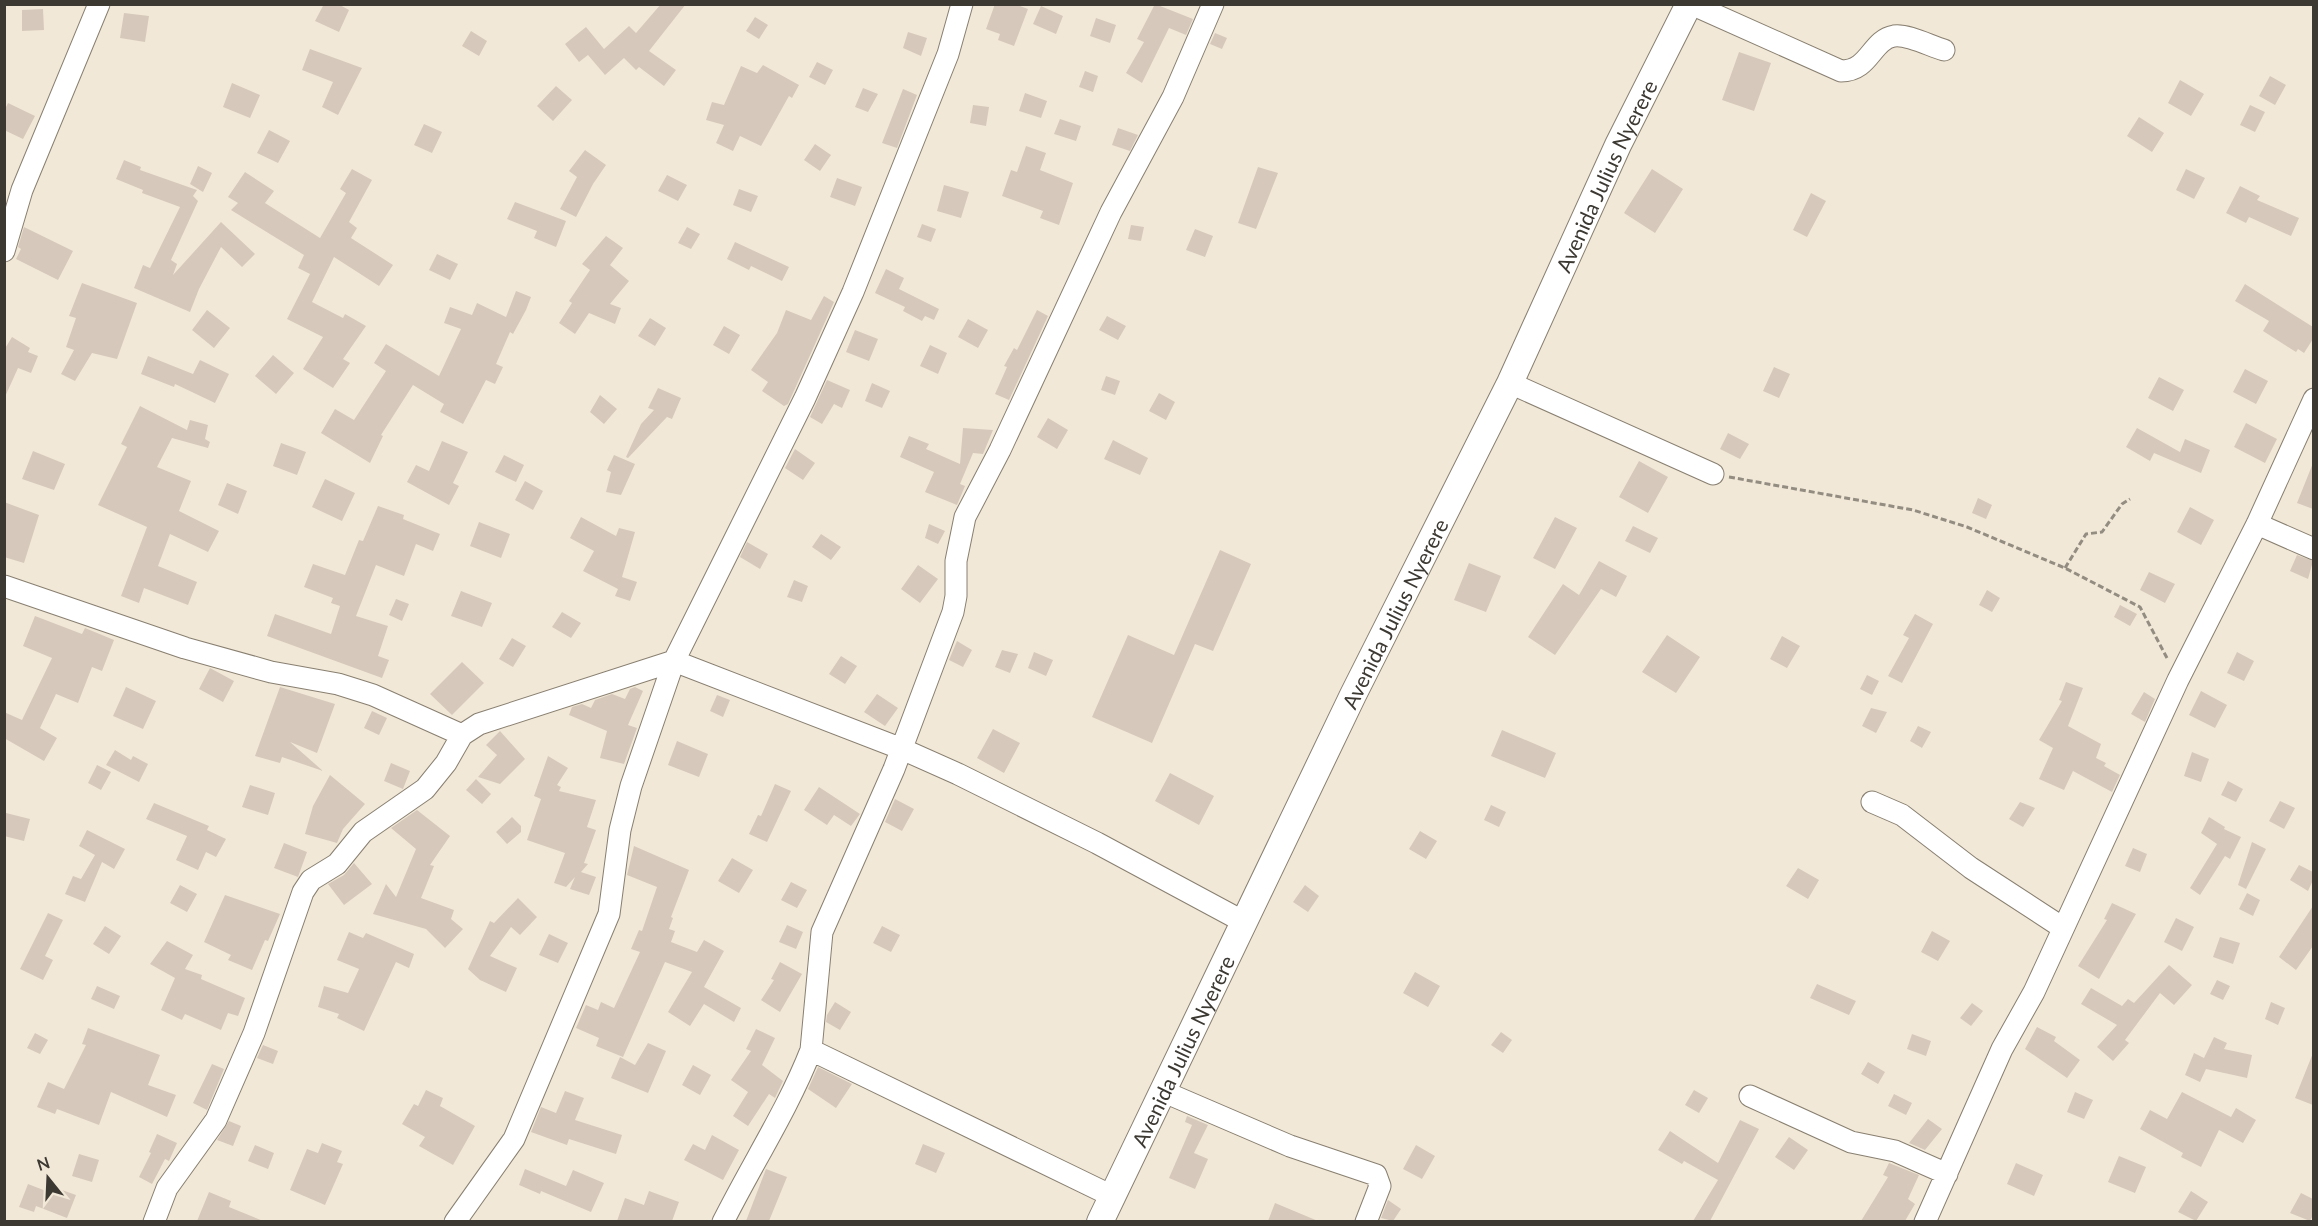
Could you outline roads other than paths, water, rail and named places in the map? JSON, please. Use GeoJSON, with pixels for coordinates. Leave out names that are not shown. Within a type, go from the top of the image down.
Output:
{"type":"FeatureCollection","features":[{"type":"Feature","properties":{"kind":"street"},"geometry":{"type":"LineString","coordinates":[[4,251],[22,190],[99,4]]}},
{"type":"Feature","properties":{"kind":"street"},"geometry":{"type":"LineString","coordinates":[[455,1221],[514,1139],[609,914],[620,830],[631,786],[674,661],[805,398],[853,292],[948,54],[962,4]]}},
{"type":"Feature","properties":{"kind":"street"},"geometry":{"type":"LineString","coordinates":[[723,1221],[754,1160],[798,1084],[811,1050],[822,932],[902,749],[953,612],[956,596],[956,561],[965,517],[1000,450],[1111,212],[1173,97],[1214,4]]}},
{"type":"Feature","properties":{"kind":"street"},"geometry":{"type":"LineString","coordinates":[[1690,4],[1841,71],[1852,71],[1862,66],[1886,40],[1894,36],[1944,50]]}},
{"type":"Feature","properties":{"kind":"street","name":"Avenida Julius Nyerere"},"geometry":{"type":"LineString","coordinates":[[1100,1221],[1353,694],[1510,382],[1618,145],[1690,4]]}},
{"type":"Feature","properties":{"kind":"street"},"geometry":{"type":"LineString","coordinates":[[1510,382],[1713,474]]}},
{"type":"Feature","properties":{"kind":"street"},"geometry":{"type":"LineString","coordinates":[[1926,1221],[2002,1049],[2034,992],[2178,680],[2257,524],[2313,399]]}},
{"type":"Feature","properties":{"kind":"street"},"geometry":{"type":"LineString","coordinates":[[2257,524],[2313,549]]}},
{"type":"Feature","properties":{"kind":"street"},"geometry":{"type":"LineString","coordinates":[[4,586],[185,648],[271,672],[338,684],[373,695],[462,735]]}},
{"type":"Feature","properties":{"kind":"street"},"geometry":{"type":"LineString","coordinates":[[154,1221],[167,1188],[216,1119],[254,1033],[303,892],[311,880],[337,864],[363,832],[425,789],[446,763],[462,735],[500,715],[674,661],[902,749],[1097,843],[1245,922]]}},
{"type":"Feature","properties":{"kind":"street"},"geometry":{"type":"LineString","coordinates":[[1872,802],[1902,815],[1971,868],[2063,927]]}},
{"type":"Feature","properties":{"kind":"street"},"geometry":{"type":"LineString","coordinates":[[811,1050],[1112,1196]]}},
{"type":"Feature","properties":{"kind":"street"},"geometry":{"type":"LineString","coordinates":[[1162,1091],[1290,1146],[1376,1175],[1380,1186],[1366,1221]]}},
{"type":"Feature","properties":{"kind":"street"},"geometry":{"type":"LineString","coordinates":[[1750,1096],[1851,1142],[1895,1151],[1947,1174]]}}]}
